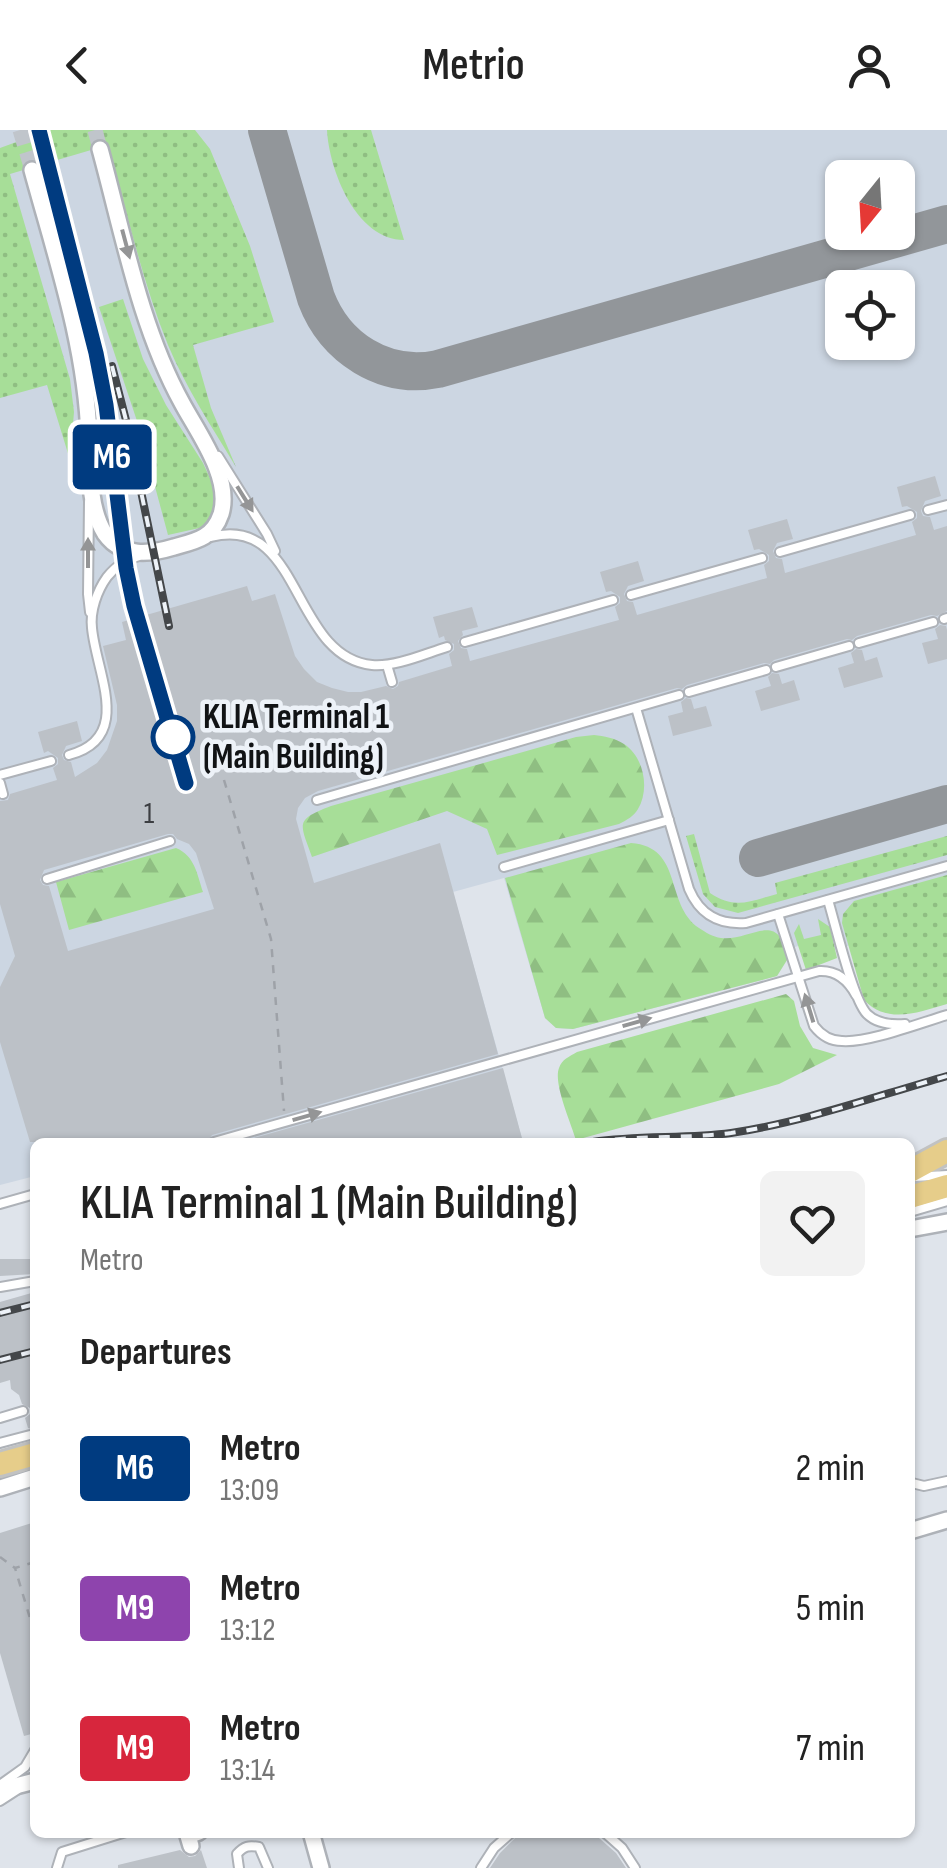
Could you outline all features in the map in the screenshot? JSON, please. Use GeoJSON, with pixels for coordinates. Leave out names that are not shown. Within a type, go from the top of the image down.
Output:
{"type":"FeatureCollection","features":[{"type":"Feature","properties":{"kind":"main road"},"geometry":{"type":"LineString","coordinates":[[915,1171],[947,1149]]}},
{"type":"Feature","properties":{"kind":"main road"},"geometry":{"type":"LineString","coordinates":[[915,1196],[947,1186]]}},
{"type":"Feature","properties":{"kind":"main road"},"geometry":{"type":"LineString","coordinates":[[0,1455],[30,1454]]}},
{"type":"Feature","properties":{"kind":"main road"},"geometry":{"type":"LineString","coordinates":[[0,1466],[30,1455]]}},
{"type":"Feature","properties":{"kind":"street"},"geometry":{"type":"LineString","coordinates":[[32,170],[80,351],[88,402],[90,480],[105,534],[118,546],[148,554],[202,540],[217,524],[223,504],[220,480],[156,345],[100,150]]}},
{"type":"Feature","properties":{"kind":"street"},"geometry":{"type":"LineString","coordinates":[[915,1228],[947,1222]]}},
{"type":"Feature","properties":{"kind":"street"},"geometry":{"type":"LineString","coordinates":[[8,1485],[30,1458]]}},
{"type":"Feature","properties":{"kind":"street"},"geometry":{"type":"LineString","coordinates":[[915,1530],[947,1520]]}},
{"type":"Feature","properties":{"kind":"street"},"geometry":{"type":"LineString","coordinates":[[0,1788],[30,1781]]}},
{"type":"Feature","properties":{"kind":"street"},"geometry":{"type":"LineString","coordinates":[[313,1838],[321,1868]]}},
{"type":"Feature","properties":{"kind":"lane"},"geometry":{"type":"LineString","coordinates":[[202,437],[258,520],[320,633],[336,651],[365,664],[387,665],[447,647]]}},
{"type":"Feature","properties":{"kind":"lane"},"geometry":{"type":"LineString","coordinates":[[69,756],[97,742],[108,713],[88,594],[90,480]]}},
{"type":"Feature","properties":{"kind":"lane"},"geometry":{"type":"LineString","coordinates":[[928,510],[947,504]]}},
{"type":"Feature","properties":{"kind":"lane"},"geometry":{"type":"LineString","coordinates":[[780,552],[910,515]]}},
{"type":"Feature","properties":{"kind":"lane"},"geometry":{"type":"LineString","coordinates":[[202,540],[230,535],[252,540],[263,545],[281,564]]}},
{"type":"Feature","properties":{"kind":"lane"},"geometry":{"type":"LineString","coordinates":[[92,627],[95,604],[106,578],[124,562],[148,554]]}},
{"type":"Feature","properties":{"kind":"lane"},"geometry":{"type":"LineString","coordinates":[[631,595],[762,558]]}},
{"type":"Feature","properties":{"kind":"lane"},"geometry":{"type":"LineString","coordinates":[[465,642],[613,600]]}},
{"type":"Feature","properties":{"kind":"lane"},"geometry":{"type":"LineString","coordinates":[[860,643],[933,622]]}},
{"type":"Feature","properties":{"kind":"lane"},"geometry":{"type":"LineString","coordinates":[[776,667],[848,646]]}},
{"type":"Feature","properties":{"kind":"lane"},"geometry":{"type":"LineString","coordinates":[[387,665],[392,682]]}},
{"type":"Feature","properties":{"kind":"lane"},"geometry":{"type":"LineString","coordinates":[[318,800],[419,767],[766,670]]}},
{"type":"Feature","properties":{"kind":"lane"},"geometry":{"type":"LineString","coordinates":[[636,708],[689,890],[698,907],[719,921],[738,924],[947,866]]}},
{"type":"Feature","properties":{"kind":"lane"},"geometry":{"type":"LineString","coordinates":[[0,775],[51,760]]}},
{"type":"Feature","properties":{"kind":"lane"},"geometry":{"type":"LineString","coordinates":[[0,784],[3,794]]}},
{"type":"Feature","properties":{"kind":"lane"},"geometry":{"type":"LineString","coordinates":[[504,866],[669,820]]}},
{"type":"Feature","properties":{"kind":"lane"},"geometry":{"type":"LineString","coordinates":[[47,879],[170,841]]}},
{"type":"Feature","properties":{"kind":"lane"},"geometry":{"type":"LineString","coordinates":[[828,900],[856,996]]}},
{"type":"Feature","properties":{"kind":"lane"},"geometry":{"type":"LineString","coordinates":[[778,914],[814,1026],[828,1038],[846,1042],[947,1015]]}},
{"type":"Feature","properties":{"kind":"lane"},"geometry":{"type":"LineString","coordinates":[[228,1138],[819,972],[834,973],[846,981],[865,1013],[880,1022],[920,1023]]}},
{"type":"Feature","properties":{"kind":"lane"},"geometry":{"type":"LineString","coordinates":[[915,1158],[947,1149]]}},
{"type":"Feature","properties":{"kind":"lane"},"geometry":{"type":"LineString","coordinates":[[915,1174],[947,1175]]}},
{"type":"Feature","properties":{"kind":"lane"},"geometry":{"type":"LineString","coordinates":[[0,1204],[30,1195]]}},
{"type":"Feature","properties":{"kind":"lane"},"geometry":{"type":"LineString","coordinates":[[915,1211],[947,1201]]}},
{"type":"Feature","properties":{"kind":"lane"},"geometry":{"type":"LineString","coordinates":[[0,1287],[30,1282]]}},
{"type":"Feature","properties":{"kind":"lane"},"geometry":{"type":"LineString","coordinates":[[0,1418],[23,1411]]}},
{"type":"Feature","properties":{"kind":"lane"},"geometry":{"type":"LineString","coordinates":[[0,1442],[30,1453]]}},
{"type":"Feature","properties":{"kind":"lane"},"geometry":{"type":"LineString","coordinates":[[915,1483],[924,1486],[947,1481]]}},
{"type":"Feature","properties":{"kind":"lane"},"geometry":{"type":"LineString","coordinates":[[0,1499],[8,1485]]}},
{"type":"Feature","properties":{"kind":"lane"},"geometry":{"type":"LineString","coordinates":[[0,1788],[30,1758]]}},
{"type":"Feature","properties":{"kind":"lane"},"geometry":{"type":"LineString","coordinates":[[0,1801],[30,1782]]}},
{"type":"Feature","properties":{"kind":"lane"},"geometry":{"type":"LineString","coordinates":[[58,1868],[62,1852],[107,1838]]}},
{"type":"Feature","properties":{"kind":"lane"},"geometry":{"type":"LineString","coordinates":[[247,1838],[250,1845]]}},
{"type":"Feature","properties":{"kind":"lane"},"geometry":{"type":"LineString","coordinates":[[481,1868],[505,1838]]}},
{"type":"Feature","properties":{"kind":"lane"},"geometry":{"type":"LineString","coordinates":[[611,1838],[635,1868]]}},
{"type":"Feature","properties":{"kind":"lane"},"geometry":{"type":"LineString","coordinates":[[238,1868],[237,1854],[250,1845],[258,1847],[268,1868]]}},
{"type":"Feature","properties":{"kind":"path"},"geometry":{"type":"LineString","coordinates":[[224,780],[271,939],[285,1122]]}},
{"type":"Feature","properties":{"kind":"path"},"geometry":{"type":"LineString","coordinates":[[0,1557],[15,1568],[30,1618]]}},
{"type":"Feature","properties":{"kind":"path"},"geometry":{"type":"LineString","coordinates":[[15,1568],[30,1564]]}},
{"type":"Feature","properties":{"kind":"shaded area"},"geometry":{"type":"Polygon","coordinates":[[[0,130],[947,130],[947,1001],[860,942],[835,950],[831,935],[786,950],[787,960],[777,976],[573,1029],[556,1028],[545,1018],[504,878],[453,892],[522,1138],[30,1138],[30,1177],[0,1185],[0,130]]]}},
{"type":"Feature","properties":{"kind":"green space"},"geometry":{"type":"Polygon","coordinates":[[[49,130],[195,130],[210,149],[250,246],[274,322],[193,345],[211,408],[236,467],[168,345],[108,145],[10,174],[70,379],[74,412],[70,460],[47,385],[0,398],[0,148],[49,130]]]}},
{"type":"Feature","properties":{"kind":"green space"},"geometry":{"type":"Polygon","coordinates":[[[327,130],[371,130],[404,240],[387,237],[359,216],[333,164],[327,130]]]}},
{"type":"Feature","properties":{"kind":"green space"},"geometry":{"type":"Polygon","coordinates":[[[123,299],[143,359],[215,489],[214,515],[204,527],[168,535],[139,427],[99,307],[123,299]]]}},
{"type":"Feature","properties":{"kind":"green space"},"geometry":{"type":"Polygon","coordinates":[[[594,735],[624,744],[636,757],[643,774],[642,801],[630,818],[619,824],[497,855],[487,829],[447,811],[312,857],[303,824],[319,811],[594,735]]]}},
{"type":"Feature","properties":{"kind":"green space"},"geometry":{"type":"Polygon","coordinates":[[[694,834],[710,893],[735,903],[777,894],[775,883],[947,836],[947,855],[738,913],[715,907],[703,894],[686,836],[694,834]]]}},
{"type":"Feature","properties":{"kind":"green space"},"geometry":{"type":"Polygon","coordinates":[[[631,843],[648,847],[667,865],[681,905],[699,928],[721,938],[771,931],[784,944],[787,960],[777,976],[573,1029],[556,1028],[545,1018],[505,878],[631,843]]]}},
{"type":"Feature","properties":{"kind":"green space"},"geometry":{"type":"Polygon","coordinates":[[[176,848],[191,861],[203,892],[69,930],[56,882],[176,848]]]}},
{"type":"Feature","properties":{"kind":"green space"},"geometry":{"type":"Polygon","coordinates":[[[947,875],[947,1004],[904,1014],[873,1008],[864,1000],[842,923],[843,914],[854,901],[947,875]]]}},
{"type":"Feature","properties":{"kind":"green space"},"geometry":{"type":"Polygon","coordinates":[[[818,919],[830,927],[837,958],[806,970],[794,933],[799,924],[804,939],[821,935],[818,919]]]}},
{"type":"Feature","properties":{"kind":"green space"},"geometry":{"type":"Polygon","coordinates":[[[786,994],[794,1001],[800,1026],[813,1048],[837,1055],[779,1084],[575,1138],[558,1075],[562,1062],[577,1052],[786,994]]]}},
{"type":"Feature","properties":{"kind":"building","name":"KLIA Terminal 1 (Main Building)"},"geometry":{"type":"Polygon","coordinates":[[[935,476],[941,496],[925,501],[921,511],[923,516],[930,517],[934,530],[947,526],[947,611],[937,616],[318,791],[305,798],[296,819],[314,883],[440,843],[498,1054],[210,1138],[30,1138],[30,1142],[0,1042],[0,987],[15,956],[0,904],[0,801],[8,800],[10,794],[57,780],[53,768],[58,758],[48,751],[44,753],[38,732],[77,721],[82,741],[66,746],[62,755],[71,762],[75,777],[97,763],[107,750],[117,721],[117,705],[103,646],[126,640],[122,622],[247,586],[252,601],[275,594],[295,656],[317,682],[348,692],[386,686],[393,689],[399,682],[452,666],[449,654],[454,644],[444,636],[439,638],[433,617],[472,607],[478,627],[462,631],[458,641],[461,648],[467,649],[470,661],[619,620],[615,607],[620,597],[606,592],[600,572],[638,561],[644,581],[628,586],[624,594],[627,601],[633,602],[637,615],[767,578],[764,565],[769,555],[754,550],[748,530],[787,519],[793,539],[777,543],[773,551],[776,558],[782,559],[785,573],[916,535],[912,522],[917,512],[902,507],[897,487],[935,476]],[[168,834],[44,870],[40,880],[49,886],[68,951],[214,909],[196,853],[189,844],[168,834]]]}},
{"type":"Feature","properties":{"kind":"building"},"geometry":{"type":"Polygon","coordinates":[[[940,625],[947,630],[947,659],[928,664],[922,643],[938,639],[935,629],[940,625]]]}},
{"type":"Feature","properties":{"kind":"building"},"geometry":{"type":"Polygon","coordinates":[[[862,650],[865,661],[877,657],[883,677],[844,688],[838,668],[854,663],[851,653],[862,650]]]}},
{"type":"Feature","properties":{"kind":"building"},"geometry":{"type":"Polygon","coordinates":[[[779,674],[782,684],[794,680],[800,700],[761,711],[755,691],[771,686],[768,677],[779,674]]]}},
{"type":"Feature","properties":{"kind":"building"},"geometry":{"type":"Polygon","coordinates":[[[691,699],[694,709],[706,706],[712,726],[673,736],[668,716],[683,712],[681,702],[691,699]]]}},
{"type":"Feature","properties":{"kind":"building"},"geometry":{"type":"Polygon","coordinates":[[[503,1068],[522,1138],[254,1138],[503,1068]]]}},
{"type":"Feature","properties":{"kind":"building"},"geometry":{"type":"Polygon","coordinates":[[[0,1259],[30,1259],[30,1274],[0,1276],[0,1259]]]}},
{"type":"Feature","properties":{"kind":"building"},"geometry":{"type":"Polygon","coordinates":[[[30,1293],[30,1408],[11,1389],[10,1380],[0,1383],[0,1302],[30,1293]]]}},
{"type":"Feature","properties":{"kind":"building"},"geometry":{"type":"Polygon","coordinates":[[[30,1524],[30,1734],[24,1736],[0,1653],[0,1533],[30,1524]]]}},
{"type":"Feature","properties":{"kind":"building"},"geometry":{"type":"Polygon","coordinates":[[[515,1838],[599,1838],[626,1868],[490,1868],[515,1838]]]}},
{"type":"Feature","properties":{"kind":"building"},"geometry":{"type":"Polygon","coordinates":[[[180,1850],[189,1857],[201,1850],[207,1868],[118,1868],[118,1865],[180,1850]]]}},
{"type":"Feature","properties":{"kind":"taxiway"},"geometry":{"type":"LineString","coordinates":[[267,130],[324,316],[335,332],[364,356],[399,370],[438,369],[947,224]]}},
{"type":"Feature","properties":{"kind":"taxiway"},"geometry":{"type":"LineString","coordinates":[[758,858],[947,804]]}},
{"type":"Feature","properties":{"kind":"tunnel"},"geometry":{"type":"LineString","coordinates":[[20,130],[32,170]]}},
{"type":"Feature","properties":{"kind":"tunnel"},"geometry":{"type":"LineString","coordinates":[[95,130],[100,149]]}},
{"type":"Feature","properties":{"kind":"railway"},"geometry":{"type":"LineString","coordinates":[[49,166],[95,345],[124,548],[142,632]]}},
{"type":"Feature","properties":{"kind":"railway"},"geometry":{"type":"LineString","coordinates":[[112,366],[169,626]]}},
{"type":"Feature","properties":{"kind":"railway"},"geometry":{"type":"LineString","coordinates":[[627,1138],[714,1135],[758,1128],[947,1076]]}},
{"type":"Feature","properties":{"kind":"railway"},"geometry":{"type":"LineString","coordinates":[[0,1313],[30,1305]]}},
{"type":"Feature","properties":{"kind":"railway"},"geometry":{"type":"LineString","coordinates":[[0,1360],[30,1352]]}},
{"type":"Feature","properties":{"kind":"metro line","name":"M6"},"geometry":{"type":"LineString","coordinates":[[39,130],[96,353],[134,606],[186,783]]}},
{"type":"Feature","properties":{"kind":"place","name":"KLIA Terminal 1 (Main Building)"},"geometry":{"type":"Point","coordinates":[173,737]}}]}
